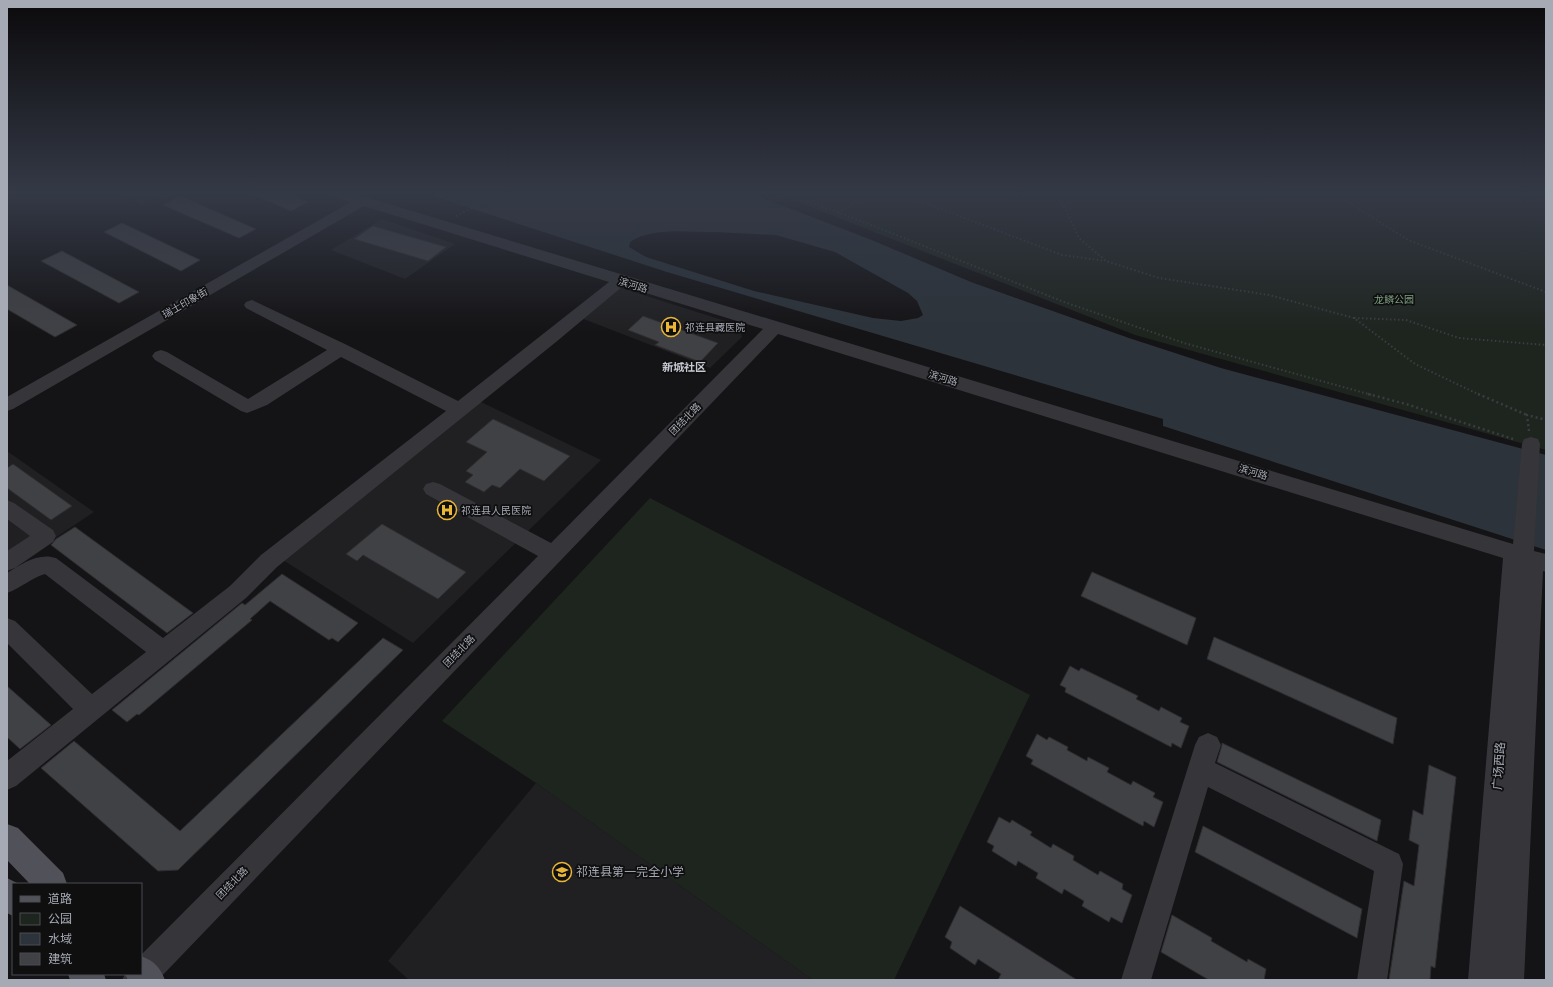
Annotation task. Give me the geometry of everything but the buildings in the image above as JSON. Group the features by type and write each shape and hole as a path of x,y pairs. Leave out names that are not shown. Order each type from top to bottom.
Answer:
{"main road":[{"path":"7,839 51,883"}],"street":[{"name":"瑞士印象街","path":"7,405 294,240"},
{"name":"滨河路","path":"487,240 774,328 1528,554"},
{"path":"7,778 238,592 268,561 460,410 619,281"},
{"path":"252,305 460,410"},
{"name":"团结北路","path":"143,976 774,328"},
{"path":"161,356 247,407 261,401 341,349"},
{"path":"1528,554 1531,444"},
{"path":"433,489 553,554"},
{"path":"7,508 46,536 7,562"},
{"name":"广场西路","path":"1483,980 1528,554"},
{"name":"广场西路","path":"1509,980 1528,554"},
{"path":"7,584 31,568 48,564 163,652"},
{"path":"7,628 91,710"},
{"path":"1136,980 1204,757 1389,864 1372,980"}],"path":[{"path":"906,240 1064,302 1184,343 1406,404 1531,444 1527,415"},
{"path":"1023,240 1062,255 1106,261 1159,278 1269,295 1354,318 1406,320 1459,338 1546,344"},
{"path":"1081,240 1106,261"},
{"path":"1408,240 1546,292"},
{"path":"1354,318 1415,364 1527,415 1546,420"}],"shaded area":[{"path":"347,240 443,240 455,244 405,279 331,250"},
{"name":"祁连县藏医院","path":"618,287 735,324 740,330 742,337 710,368 581,318"},
{"name":"祁连县人民医院","path":"479,401 601,460 413,643 283,560"},
{"path":"7,451 94,512 7,570"},
{"name":"祁连县第一完全小学","path":"536,783 813,980 409,980 388,961"}],"green space":[{"name":"龙鳞公园","path":"895,240 1546,240 1546,450 1135,335"},
{"path":"650,498 1030,695 894,980 813,980 536,783 442,721"}],"water":[{"path":"569,240 633,240 630,242 629,247 646,257 754,291 873,318 901,321 918,318 923,315 917,301 908,293 835,252 794,240 872,240 971,282 1129,338 1221,368 1546,455 1546,550 1163,426 1163,419 667,272"}],"place":[{"name":"祁连县藏医院","path":"671,327"},
{"name":"祁连县人民医院","path":"447,510"},
{"name":"祁连县第一完全小学","path":"562,872"}],"district":[{"name":"新城社区","path":"684,367"}]}
